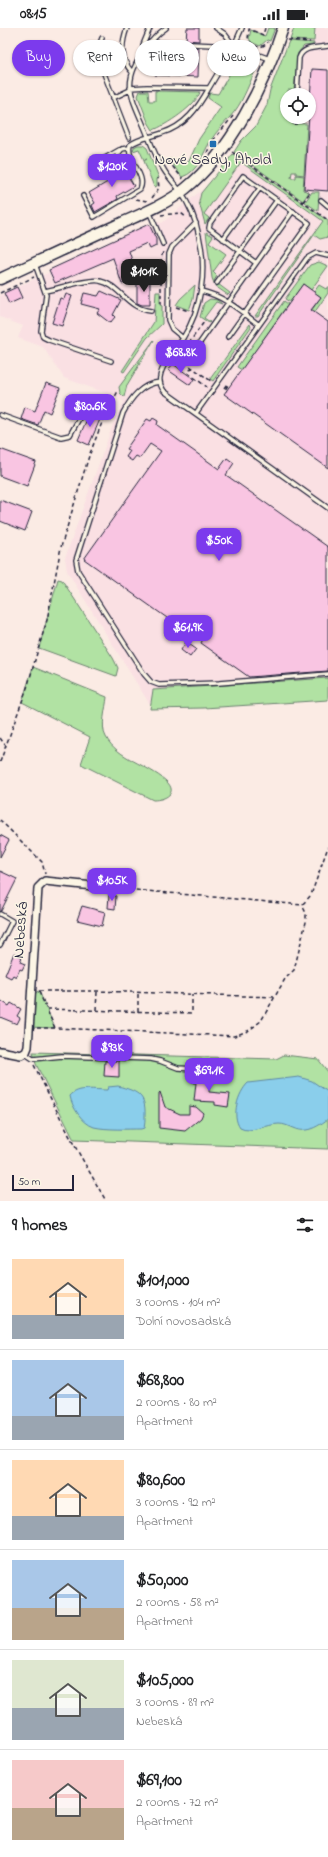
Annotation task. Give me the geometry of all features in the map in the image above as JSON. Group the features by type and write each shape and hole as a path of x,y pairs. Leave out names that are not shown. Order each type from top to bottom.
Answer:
{"main road":[{"path":"0,279 149,210 181,192 206,170 235,130 260,84 283,28"}],"street":[{"path":"45,882 93,886"},
{"name":"Nebeská","path":"24,1053 28,1048 30,995 38,888 45,882"},
{"path":"0,1051 16,1055 24,1053"}],"lane":[{"path":"127,28 122,39 122,47 126,64 132,72"},
{"path":"145,40 150,28"},
{"path":"152,40 166,28"},
{"path":"216,28 225,34 230,40"},
{"path":"237,40 242,28"},
{"path":"102,38 97,52 98,58 129,138"},
{"path":"298,88 300,55 306,49 328,46"},
{"path":"260,56 271,60"},
{"path":"135,67 132,72 130,89 148,137 163,170 181,192 196,223 202,256 201,291 194,315 183,338 162,370 160,382 164,391 328,508"},
{"path":"122,149 105,171 102,172 97,165 98,162 122,149 129,148 132,144 170,130 184,121 198,108 216,76"},
{"path":"113,98 130,89 148,87 209,88"},
{"path":"83,196 94,217 140,189 141,182 129,148"},
{"path":"228,337 309,223 244,176 209,227 211,231 256,263"},
{"path":"223,240 260,188"},
{"path":"217,283 277,200"},
{"path":"321,200 328,206"},
{"path":"149,210 163,244"},
{"path":"187,361 293,211"},
{"path":"183,338 172,329 168,320 169,254 172,247 196,223"},
{"path":"196,413 307,258 316,253 328,256"},
{"path":"34,263 45,291 46,299 41,331 43,336 49,340 111,361"},
{"path":"45,291 100,280 110,286 135,307 141,310 151,311"},
{"path":"201,291 213,294 228,302 259,325"},
{"path":"160,382 149,384 140,390 129,403 123,414 76,560 78,571 144,674 155,684 163,686 176,686 328,674"},
{"path":"0,415 61,437 70,436 81,414"},
{"path":"0,914 12,921 0,945"},
{"path":"24,1053 31,1059 62,1056 151,1059 178,1068 211,1070"}],"path":[{"path":"266,28 263,35 249,29 248,39 253,45 260,48 269,40"},
{"path":"288,40 314,42 318,48"},
{"path":"206,154 211,143 236,112"},
{"path":"232,151 328,220"},
{"path":"168,161 180,178 183,179 186,177"},
{"path":"131,195 136,199 143,201 152,198 159,188 158,178"},
{"path":"303,202 311,191"},
{"path":"0,293 38,274"},
{"path":"176,307 188,311"},
{"path":"199,319 208,325"},
{"path":"192,367 188,373 207,387 204,391"},
{"path":"224,388 227,384 228,385 225,390 227,391"},
{"path":"0,762 28,685 41,641 47,620 61,547 88,456 103,420 118,391"},
{"path":"0,738 6,746"},
{"path":"0,820 42,862 45,869 45,882"},
{"path":"302,905 311,895 328,846"},
{"path":"93,886 302,905"},
{"path":"29,1027 234,1036 248,1032 261,1021 285,979 294,970 306,922 306,913 302,905"},
{"path":"30,995 39,991 97,991 274,997"},
{"path":"39,991 55,1028"},
{"path":"96,1010 97,991"},
{"path":"138,992 138,1012"},
{"path":"47,1009 192,1013 192,994"},
{"path":"31,1059 72,1141 106,1201"}],"shaded area":[{"path":"296,28 328,28 328,688 153,705 149,703 67,571 65,558 116,416 124,402 112,395 64,378 43,347 18,338 23,326 0,317 0,296 50,272 49,270 149,224 151,227 158,222 162,223 209,184 256,128 269,106"}],"green space":[{"path":"268,28 275,28 270,41 267,40 260,46 260,40 250,40 249,38 251,30 265,36"},
{"path":"294,28 315,28 314,41 290,40"},
{"path":"289,41 314,43 313,45 304,46 298,53 294,88 280,88 280,124 307,124 304,175 292,172 291,178 296,178 296,175 304,176 303,190 309,192 303,201 234,152 241,141 256,126 267,105 270,90"},
{"path":"228,76 253,76 235,111 214,136 197,166 193,171 182,177 169,160 167,161 169,159 187,162 190,159 199,139 221,107 208,98 210,93 218,94"},
{"path":"140,91 148,91 149,101 155,101 155,91 200,92 198,97 187,109 172,120 153,130 148,122 138,96"},
{"path":"143,145 147,148 159,178 157,179 157,186 154,187 144,161 147,159 144,160 139,149 133,151 134,147"},
{"path":"233,154 328,221 328,237 320,239 314,235 258,316 255,316 323,221 241,162 204,214 209,218 205,224 199,202 201,193"},
{"path":"312,192 319,192 318,211 305,202"},
{"path":"206,232 213,236 209,242 226,254 213,272 217,276 214,281 230,293 228,295 215,286 212,278"},
{"path":"319,262 328,266 311,290 303,284 290,302 285,299 310,265"},
{"path":"195,285 193,299 189,310 176,305 180,299"},
{"path":"319,285 326,289 328,286 328,293 312,316 309,314 321,297 314,292"},
{"path":"156,292 160,292 162,324 147,338 124,372 122,371 154,322"},
{"path":"210,299 217,300 222,304 216,302 204,318 210,322 209,323 200,317 204,303"},
{"path":"284,301 288,304 242,370 237,367"},
{"path":"250,324 251,327 213,381 210,379"},
{"path":"154,340 127,385 124,397 120,393 119,387"},
{"path":"58,579 62,580 113,658 118,668 116,676 39,648"},
{"path":"33,667 107,697 103,723 106,737 117,750 125,756 151,770 166,781 170,785 171,789 169,795 162,799 153,800 81,764 90,737 22,702"},
{"path":"328,678 328,700 204,708 150,709 153,690"},
{"path":"39,991 55,1028 29,1027 30,995"},
{"path":"33,1052 276,1059 284,1055 318,1059 328,1072 328,1149 74,1140 36,1064"}],"water":[{"path":"299,1077 312,1081 328,1092 328,1119 315,1127 306,1130 299,1130 279,1124 249,1130 240,1128 236,1117 237,1104 241,1092 248,1083"},
{"path":"118,1086 139,1094 142,1098 145,1108 144,1128 105,1129 94,1127 85,1122 78,1114 70,1096 73,1093 82,1090 107,1090 108,1087"}],"building":[{"path":"187,28 199,28 199,40 186,40"},
{"path":"312,69 328,70 328,191 304,189 308,124 316,124 316,88 311,88"},
{"path":"176,76 198,76 198,77"},
{"path":"118,159 134,186 117,196 118,199 95,212 92,205 95,203 89,193 116,177 114,174 116,173 112,167"},
{"path":"149,224 156,239 156,246 150,249 147,243 129,251 138,279 122,284 113,258 55,283 49,270"},
{"path":"137,281 150,281 150,305 142,305 137,303"},
{"path":"303,284 321,297 311,310 328,322 328,468 224,394"},
{"path":"17,287 22,298 9,304 4,293"},
{"path":"101,291 121,300 113,315 115,317 110,323 97,313 100,309 81,304 84,293 98,296"},
{"path":"66,294 72,296 62,326 52,323 60,298 64,299"},
{"path":"173,364 194,379 190,385 168,370"},
{"path":"46,383 60,388 50,413 44,410 38,425 21,419 25,407 35,411"},
{"path":"90,412 101,417 89,445 78,440"},
{"path":"153,418 158,421 157,425 219,469 227,458 234,463 226,475 328,547 328,671 249,677 201,643 205,635 189,624 184,630 84,559 161,451 150,444 140,458 136,456 132,461 126,457 130,451 126,449 147,419 151,421"},
{"path":"0,449 36,462 27,486 0,476"},
{"path":"0,500 32,512 25,531 0,521"},
{"path":"186,642 196,649 190,657 181,650"},
{"path":"0,835 9,840 0,857"},
{"path":"0,871 17,879 1,911 0,911"},
{"path":"109,895 116,896 115,909 108,908"},
{"path":"82,906 105,912 102,926 77,920"},
{"path":"14,953 22,957 20,962 25,964 22,970 20,969 16,977 13,975 11,978 5,975"},
{"path":"0,1000 9,1006 11,1003 21,1009 17,1016 20,1018 17,1024 0,1017"},
{"path":"105,1061 119,1061 119,1077 104,1076"},
{"path":"193,1075 210,1076 209,1092 230,1094 228,1107 215,1105 215,1102 194,1101 196,1083 193,1083"},
{"path":"160,1092 165,1107 180,1114 189,1114 189,1106 196,1107 203,1113 201,1118 185,1131 159,1128"}],"place":[{"name":"Nové Sady, Ahold","path":"213,144"}]}
